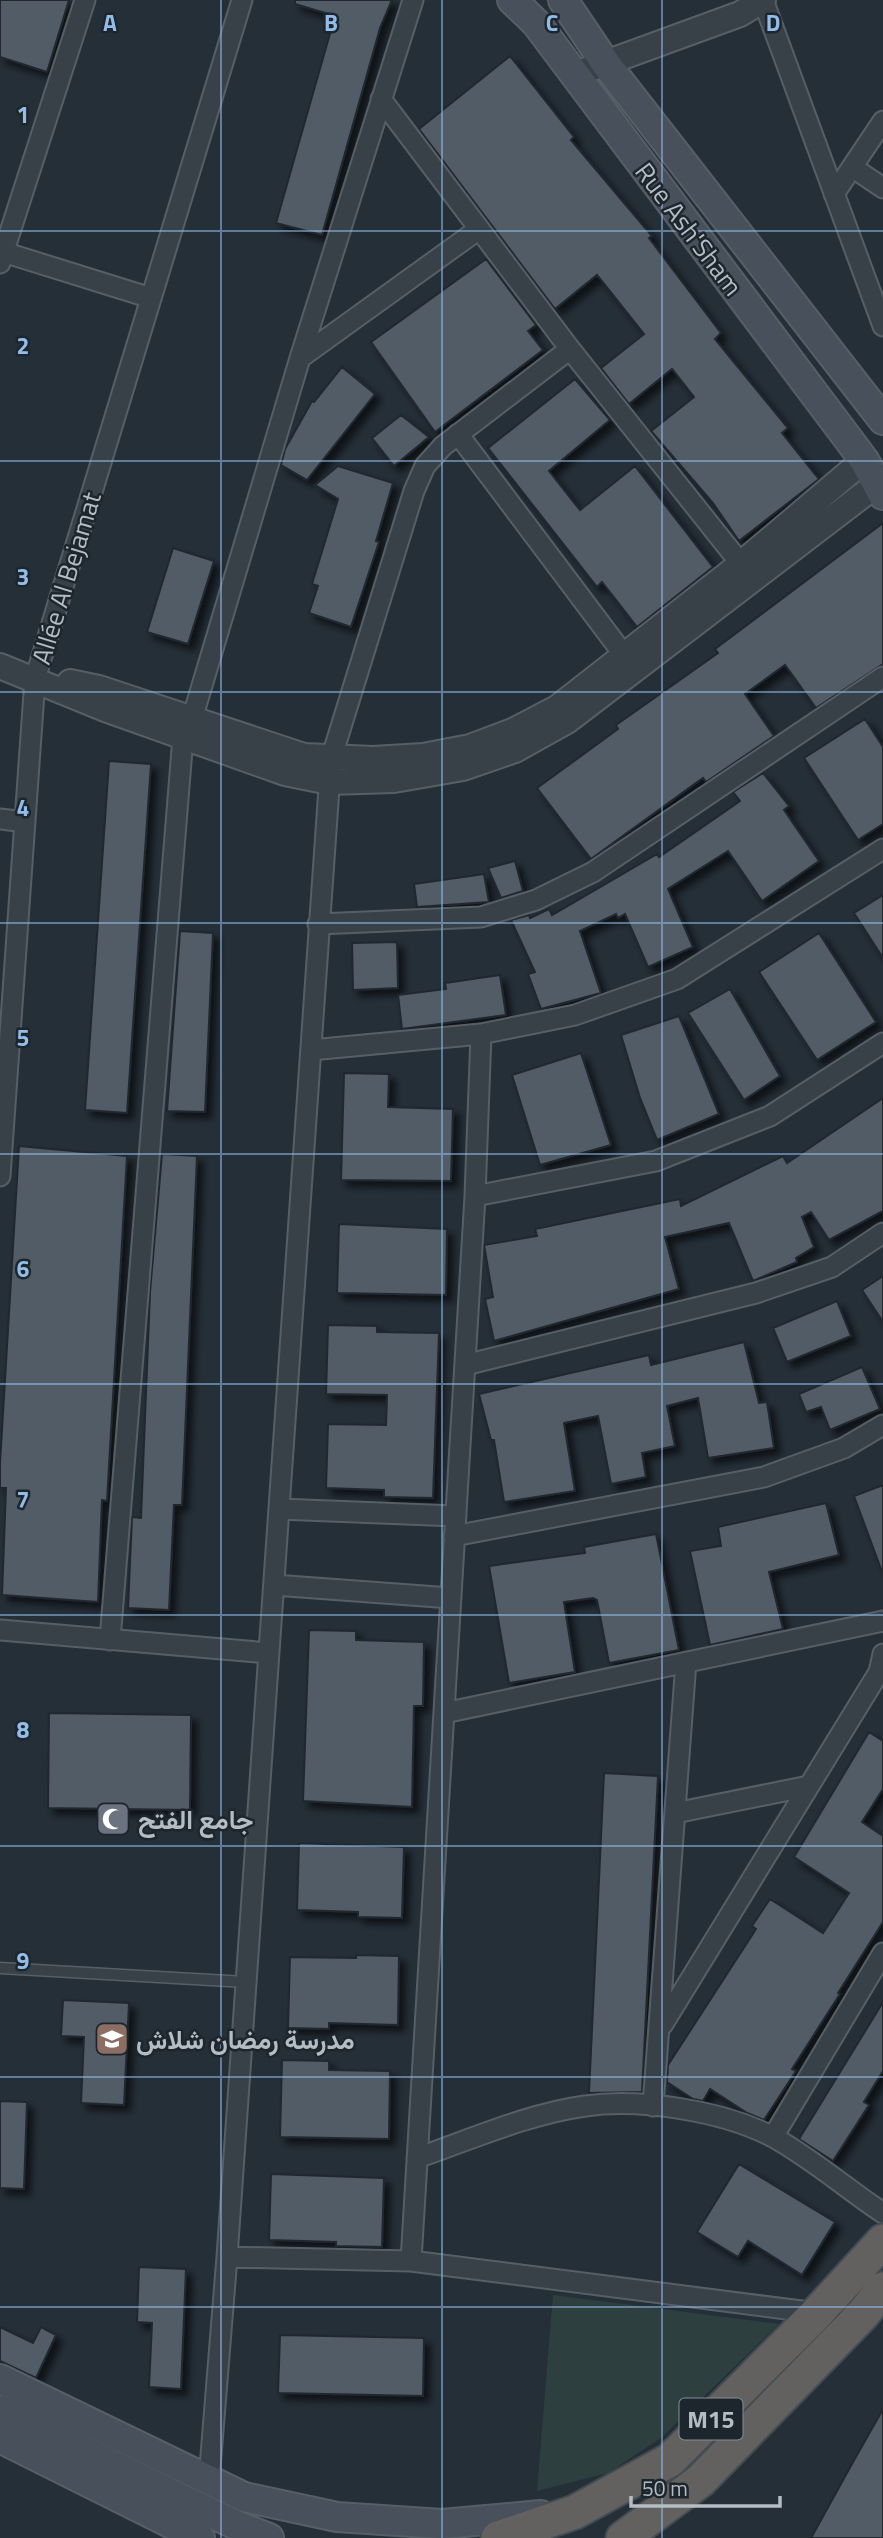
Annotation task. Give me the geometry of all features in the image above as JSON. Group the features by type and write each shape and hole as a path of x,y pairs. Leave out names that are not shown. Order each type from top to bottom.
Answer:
{"highway":[{"name":"M15","path":"498,2538 575,2512 670,2460 817,2313 883,2241"},
{"name":"M15","path":"624,2538 700,2481 849,2328 883,2289"}],"main road":[{"name":"Rue Ash'Sham","path":"512,0 536,23 874,480"},
{"name":"Rue Ash'Sham","path":"561,0 607,64 883,420"},
{"path":"874,480 869,447 883,432"},
{"path":"0,2379 244,2497 337,2517 442,2524 575,2512"},
{"path":"0,2410 238,2526 269,2538"},
{"path":"0,2438 200,2538"}],"street":[{"path":"85,0 1,255 151,298"},
{"name":"Allée Al Bejamat","path":"0,1177 35,679 242,0"},
{"path":"110,1640 187,728 413,0"},
{"path":"536,23 561,0"},
{"path":"573,75 740,14 763,0 883,326"},
{"path":"381,99 570,349 741,564"},
{"path":"834,194 883,121"},
{"path":"852,167 883,188"},
{"path":"300,358 479,229"},
{"path":"209,2480 227,2257 330,770 418,478 433,455 458,433 570,349"},
{"path":"458,433 624,655"},
{"path":"330,770 423,756 493,739 557,708 741,564 874,480"},
{"path":"0,666 35,679 99,688 187,728 274,748 330,770 394,780 463,768 502,755 541,737 567,721 874,480"},
{"path":"318,924 481,917 536,900 593,872 883,677"},
{"path":"0,819 25,822"},
{"path":"311,1050 481,1034 575,1015 677,979 883,849"},
{"path":"411,2261 475,1196 481,1034"},
{"path":"475,1196 656,1161 770,1115 883,1043"},
{"path":"465,1365 756,1293 832,1267 883,1233"},
{"path":"454,1536 764,1477 844,1448 883,1425"},
{"path":"279,1509 456,1516"},
{"path":"274,1585 451,1598"},
{"path":"444,1713 883,1620"},
{"path":"0,1630 269,1653"},
{"path":"660,2027 878,1672 883,1654"},
{"path":"653,2106 686,1662"},
{"path":"675,1813 809,1786"},
{"path":"773,2137 883,1953"},
{"path":"417,2158 528,2119 563,2111 587,2106 653,2106 712,2115 773,2137 883,2213"},
{"path":"227,2257 411,2261 817,2313 849,2328"}],"lane":[{"path":"0,1968 246,1982"}],"shaded area":[{"path":"553,2295 779,2324 661,2438 608,2473 537,2491"}],"building":[{"path":"0,0 69,0 47,72 0,57"},
{"path":"295,0 392,0 380,28 322,235 276,223 335,16 295,4"},
{"path":"510,56 574,137 571,140 652,236 649,238 721,333 715,339 788,428 782,433 819,479 739,541 713,503 651,431 694,397 672,369 629,404 601,368 644,334 597,275 555,309 419,129"},
{"path":"486,259 536,325 528,331 543,350 435,432 371,342"},
{"path":"342,367 375,394 307,480 281,465 285,449 312,401 314,402"},
{"path":"575,379 610,420 549,471 580,510 635,466 713,567 637,627 602,582 597,587 488,448"},
{"path":"401,415 429,437 394,466 372,438"},
{"path":"338,466 393,483 376,541 379,542 351,627 309,613 318,586 312,584 338,499 315,485"},
{"path":"883,523 883,664 816,708 785,665 745,694 774,736 706,782 703,778 591,859 537,788 618,729 616,725 718,653 715,649"},
{"path":"173,548 214,561 188,644 147,632"},
{"path":"865,719 883,747 883,824 858,840 804,758"},
{"path":"109,761 151,764 127,1113 85,1110"},
{"path":"763,773 789,806 784,810 819,861 762,901 728,851 668,889 693,947 648,967 625,914 618,918 616,914 580,931 601,993 541,1009 528,974 535,972 511,920 529,915 530,918 549,909 552,915 657,854 659,857 740,801 733,792"},
{"path":"515,861 523,891 501,898 488,868"},
{"path":"484,874 489,902 417,907 414,884"},
{"path":"883,895 883,958 854,913"},
{"path":"180,931 213,933 205,1112 167,1111"},
{"path":"819,933 876,1022 817,1060 759,972"},
{"path":"397,942 398,988 353,990 352,943"},
{"path":"500,975 506,1015 402,1029 398,995 446,989 445,983"},
{"path":"730,989 780,1076 744,1100 688,1013"},
{"path":"679,1016 719,1114 657,1140 640,1098 621,1035"},
{"path":"581,1053 611,1145 540,1165 512,1075"},
{"path":"344,1073 389,1074 388,1107 453,1109 451,1181 341,1180"},
{"path":"883,1098 883,1211 829,1240 811,1212 802,1217 814,1247 796,1258 797,1262 753,1281 729,1223 665,1237 679,1289 494,1341 485,1299 493,1297 484,1245 537,1236 535,1229 680,1199 681,1206 783,1156 787,1163"},
{"path":"19,1146 127,1156 107,1501 102,1500 98,1602 2,1595 6,1488 0,1488 0,1463"},
{"path":"162,1154 197,1156 182,1505 174,1505 169,1610 128,1608 132,1517 141,1518 150,1292"},
{"path":"339,1224 447,1229 446,1295 337,1293"},
{"path":"883,1276 883,1322 862,1290"},
{"path":"837,1301 851,1336 787,1362 773,1328"},
{"path":"328,1325 377,1326 377,1332 439,1333 433,1498 384,1497 384,1490 326,1488 328,1424 386,1425 387,1395 326,1394"},
{"path":"744,1342 759,1403 767,1402 774,1448 708,1458 698,1398 667,1406 675,1446 642,1453 646,1477 611,1484 598,1416 564,1423 575,1491 504,1502 494,1440 491,1440 479,1394 649,1355 651,1365"},
{"path":"862,1367 880,1409 830,1430 821,1407 806,1412 799,1394"},
{"path":"883,1485 883,1569 881,1569 854,1496"},
{"path":"826,1503 839,1555 769,1572 783,1629 710,1645 690,1551 721,1546 718,1527"},
{"path":"656,1534 679,1650 609,1663 597,1600 593,1598 564,1602 575,1672 509,1683 489,1566 585,1553 584,1547"},
{"path":"309,1630 356,1631 356,1640 424,1642 423,1706 414,1706 412,1807 303,1801"},
{"path":"49,1713 191,1715 190,1810 48,1808"},
{"path":"869,1732 883,1741 883,1789 862,1822 883,1836 883,1922 792,2069 796,2071 764,2120 747,2113 710,2089 703,2101 693,2099 667,2082 668,2065 756,1929 752,1926 770,1899 823,1933 849,1893 794,1857"},
{"path":"604,1773 658,1776 642,2092 589,2093"},
{"path":"299,1843 404,1847 402,1918 358,1917 358,1912 297,1910"},
{"path":"356,1955 399,1956 398,2025 329,2023 329,2029 288,2028 290,1957 356,1958"},
{"path":"63,2000 129,2003 124,2105 81,2103 84,2037 61,2036"},
{"path":"883,2002 883,2071 864,2102 869,2105 833,2161 799,2139"},
{"path":"282,2060 329,2061 329,2070 390,2071 389,2139 280,2137"},
{"path":"0,2101 27,2102 24,2189 0,2188"},
{"path":"739,2164 835,2222 802,2275 748,2241 738,2257 697,2232"},
{"path":"271,2174 384,2178 382,2247 336,2246 336,2242 269,2240"},
{"path":"139,2267 186,2269 181,2389 149,2387 152,2323 137,2322"},
{"path":"0,2327 33,2343 41,2327 56,2335 36,2378 0,2361"},
{"path":"280,2335 424,2338 423,2396 278,2393"},
{"path":"883,2409 883,2538 811,2538 853,2462"}],"place":[{"name":"جامع الفتح","path":"113,1819"},
{"name":"مدرسة رمضان شلاش","path":"112,2039"}]}
